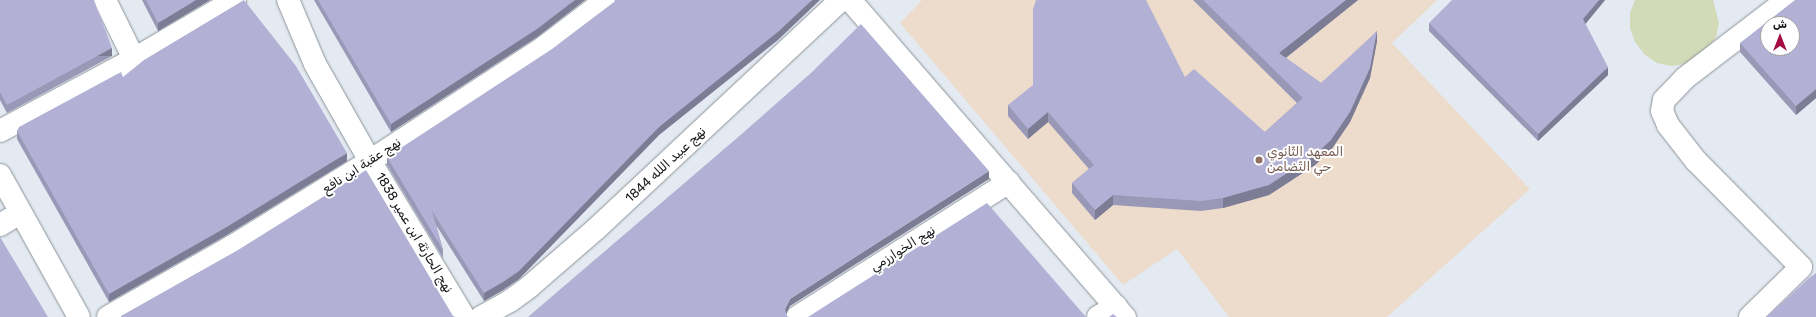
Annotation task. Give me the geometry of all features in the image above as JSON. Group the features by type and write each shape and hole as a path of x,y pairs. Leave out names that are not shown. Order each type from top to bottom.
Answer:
{"street":[{"path":"105,0 134,59"},
{"path":"0,131 134,59 235,0"},
{"name":"نهج الحارثة ابن عمير 1838","path":"288,0 307,49 370,161 464,317"},
{"name":"نهج عقبة ابن نافع","path":"108,317 231,247 370,161 544,47 606,0"},
{"name":"نهج عبيد اللله 1844","path":"481,317 525,290 596,229 841,0"},
{"path":"850,0 1009,182 1113,313"},
{"path":"1750,317 1809,261 1696,161 1668,125 1662,111 1664,100 1685,78 1787,0"},
{"path":"0,175 20,213 80,317"},
{"name":"نهج الخوارزمي","path":"797,317 1009,182"},
{"path":"0,225 20,213"}],"shaded area":[{"name":"المعهد الثّانوي حي التّضامن","path":"922,0 1437,0 1392,43 1530,189 1387,317 1229,317 1177,249 1123,285 900,23"}],"green space":[{"path":"1635,0 1713,0 1719,23 1716,37 1709,49 1685,64 1671,66 1657,63 1644,54 1635,42 1630,28 1630,13"}],"building":[{"path":"0,0 94,0 112,48 7,105 0,92"},
{"path":"146,0 196,0 158,23"},
{"path":"244,0 296,66 347,153 225,228 109,294 17,131 19,127 121,72 123,77 144,60"},
{"path":"318,0 575,0 537,29 391,124"},
{"path":"615,0 812,0 779,31 659,127 519,271 484,293 432,211 443,250 387,157 552,49"},
{"path":"1036,0 1146,0 1185,77 1194,69 1265,132 1303,98 1203,0 1346,0 1279,53 1321,83 1377,31 1370,68 1350,112 1331,140 1315,155 1269,185 1223,198 1201,201 1113,195 1095,210 1072,183 1094,165 1048,112 1028,129 1008,105 1033,85 1033,9"},
{"path":"1452,0 1599,0 1583,19 1608,67 1538,134 1429,23"},
{"path":"1795,0 1816,0 1816,89 1796,106 1740,43 1760,27 1760,56 1800,56 1800,16 1775,16"},
{"path":"861,24 989,171 790,299 785,309 787,316 789,317 528,317 744,132 812,72"},
{"path":"366,170 453,316 456,317 121,317 238,250"},
{"path":"987,203 1086,317 808,317"},
{"path":"0,237 48,317 0,317"},
{"path":"1816,273 1816,317 1766,317 1809,278"},
{"path":"1113,314 1117,317 1109,317"}],"place":[{"name":"المعهد الثّانوي حي التّضامن","path":"1259,160"}]}
